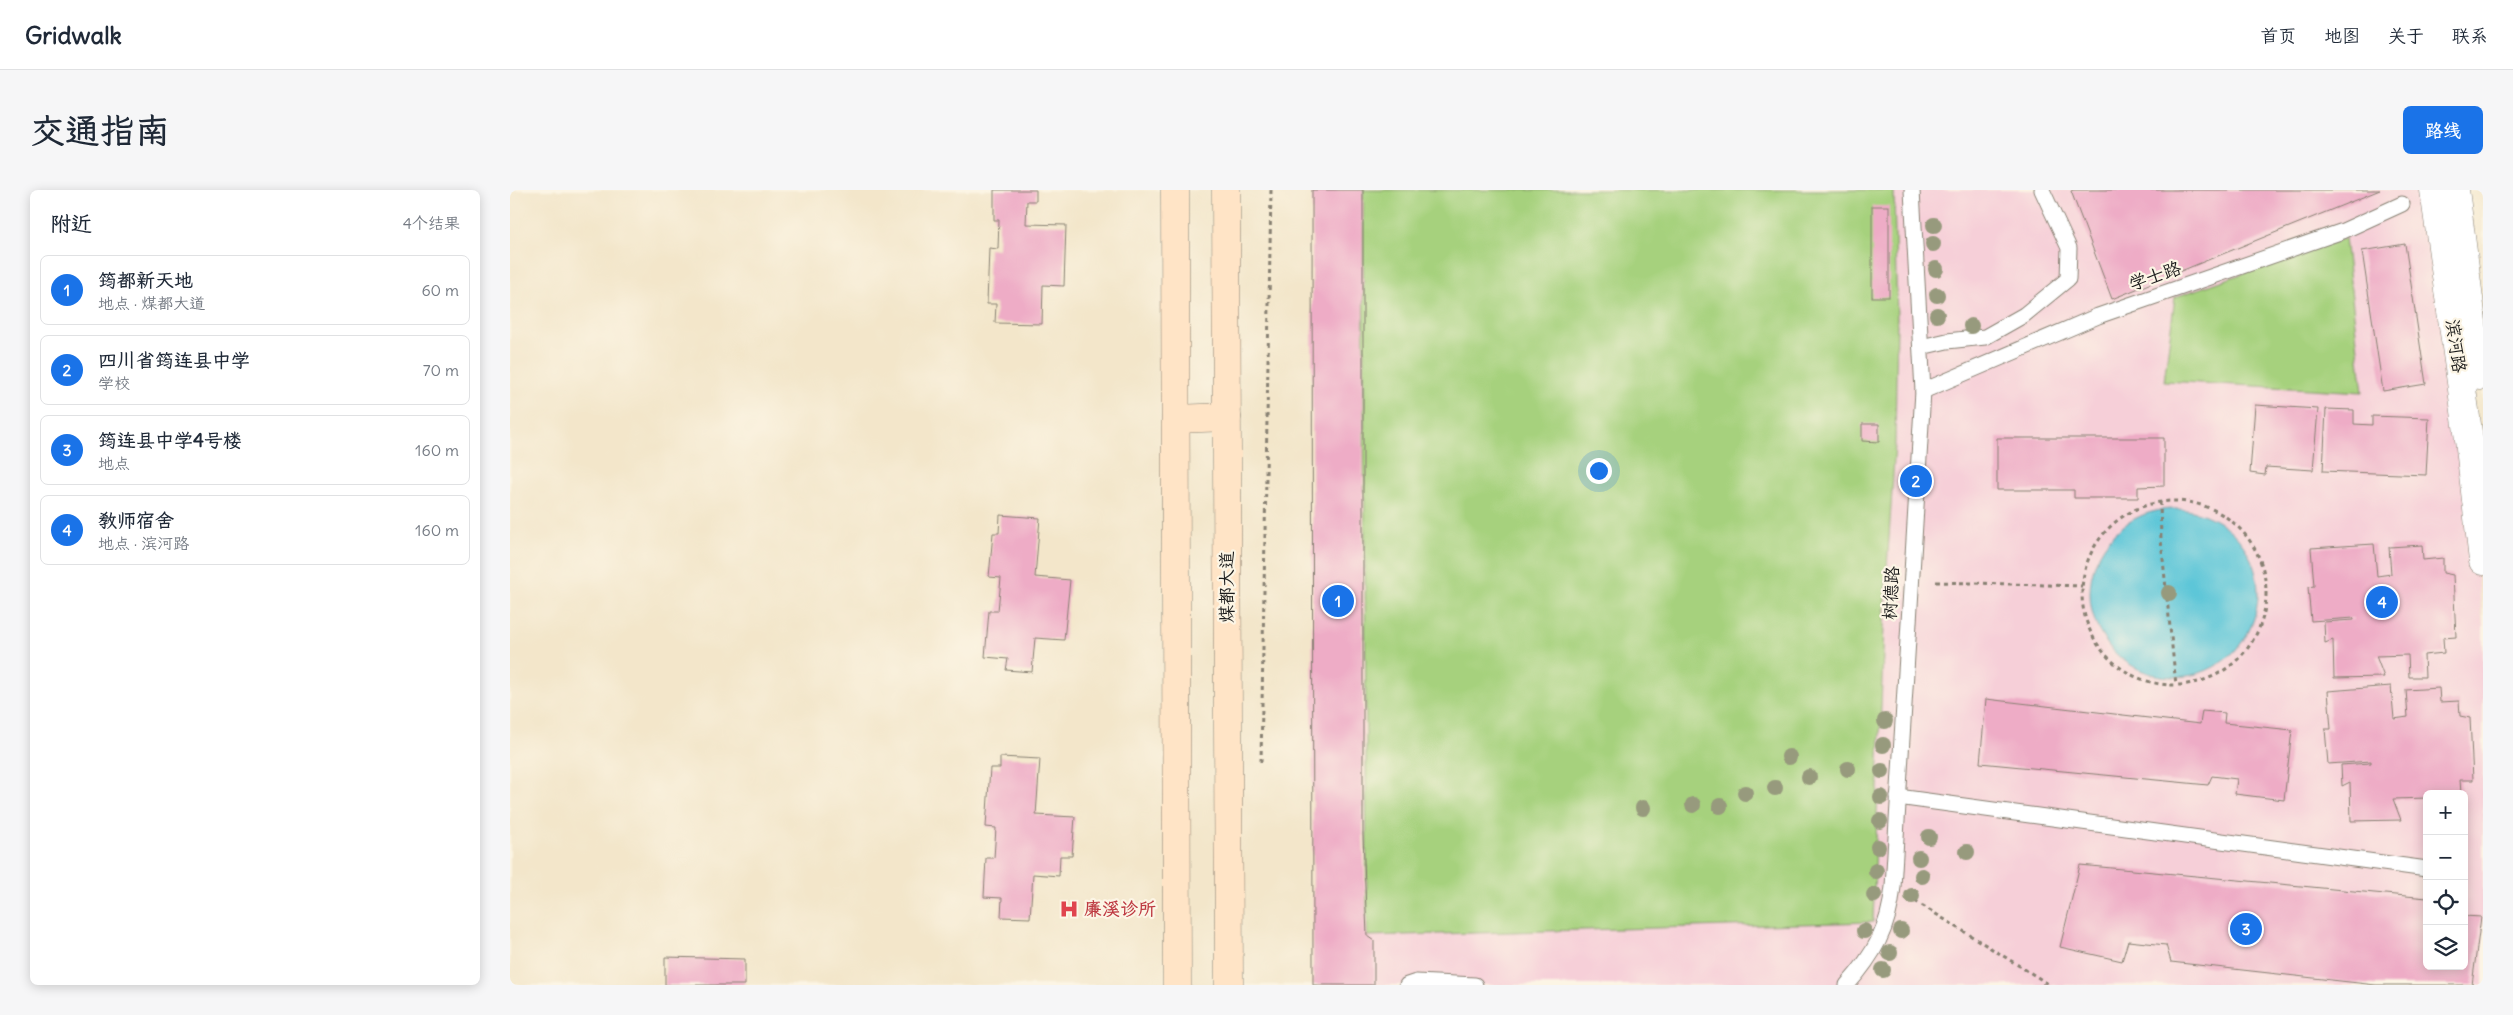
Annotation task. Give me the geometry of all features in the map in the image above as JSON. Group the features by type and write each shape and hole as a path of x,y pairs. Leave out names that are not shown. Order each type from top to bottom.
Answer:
{"main road":[{"path":"1175,190 1177,985"},
{"name":"煤都大道","path":"1226,190 1229,985"},
{"path":"1176,418 1227,417"}],"street":[{"name":"滨河路","path":"2434,190 2468,429 2483,561"},
{"name":"滨河路","path":"2455,190 2483,407"}],"lane":[{"name":"树德路","path":"1846,985 1870,954 1885,930 1893,887 1923,391 1912,190"},
{"path":"1921,347 1947,341 1985,337 2024,315 2068,279 2069,248 2042,190"},
{"name":"学士路","path":"1923,391 2098,316 2344,231 2402,204"},
{"path":"1898,797 2423,868"},
{"path":"1407,985 1416,982 1475,985"}],"path":[{"path":"1261,764 1271,190"},
{"path":"2160,502 2161,540 2176,686"},
{"path":"2160,502 2189,502 2213,509 2234,522 2251,541 2262,564 2267,589 2264,614 2255,638 2244,654 2230,667 2213,677 2195,683 2176,686 2138,679 2121,669 2096,642 2087,624 2083,605 2083,586 2088,561 2100,538 2118,520 2132,512 2160,502"},
{"path":"1911,582 2083,586"},
{"path":"1893,887 2050,985"}],"shaded area":[{"path":"1363,190 2427,190 2456,368 2483,626 2483,985 1374,985 1374,941 1367,936"}],"green space":[{"path":"1363,190 1894,190 1897,321 1895,444 1885,600 1873,922 1367,936"},
{"path":"2345,238 2363,392 2164,381 2175,297"}],"water":[{"path":"2174,509 2198,513 2213,519 2227,528 2239,540 2248,554 2254,569 2258,593 2254,617 2248,632 2239,646 2227,658 2213,667 2198,673 2174,677 2150,673 2135,667 2121,658 2109,646 2100,632 2094,617 2090,593 2094,569 2100,554 2109,540 2121,528 2135,519 2150,513"}],"building":[{"path":"994,190 1036,190 1036,201 1027,201 1026,224 1066,225 1064,286 1043,285 1042,324 995,323 996,304 987,304 989,248 998,249 999,220 994,220"},
{"path":"1312,190 1363,190 1363,835 1367,936 1374,941 1374,985 1313,985"},
{"path":"2380,190 2112,299 2071,191"},
{"path":"1872,206 1889,206 1889,297 1872,297"},
{"path":"2405,244 2426,384 2383,391 2362,251"},
{"path":"2255,405 2318,409 2313,470 2266,467 2265,475 2250,473"},
{"path":"2326,409 2354,410 2354,424 2372,425 2372,416 2429,418 2426,475 2323,471"},
{"path":"1862,424 1879,424 1879,442 1862,441"},
{"path":"1997,438 2164,438 2164,486 2138,487 2138,498 2074,498 2074,490 1997,490"},
{"path":"1000,515 1040,518 1035,577 1070,580 1064,640 1035,638 1032,672 1006,670 1008,659 985,657 989,611 998,611 1001,578 989,577 993,533 999,533"},
{"path":"2374,544 2377,576 2391,574 2389,547 2422,545 2423,560 2443,558 2443,573 2453,575 2456,637 2443,638 2444,653 2424,655 2425,677 2409,677 2408,655 2376,656 2384,677 2334,678 2333,640 2325,643 2324,622 2354,620 2354,618 2311,621 2308,587 2314,586 2311,548"},
{"path":"2391,686 2394,719 2408,717 2406,690 2439,688 2440,702 2459,701 2460,716 2470,718 2473,780 2460,780 2461,790 2423,790 2423,798 2393,799 2401,820 2351,821 2350,782 2342,786 2341,765 2371,763 2371,761 2328,764 2325,729 2331,729 2328,691"},
{"path":"1986,699 2200,724 2202,711 2225,713 2224,723 2292,730 2284,800 2235,794 2237,779 2212,776 2208,785 1980,763"},
{"path":"1000,757 1040,759 1036,815 1075,817 1072,856 1060,856 1059,876 1033,874 1030,918 1001,917 1002,898 984,897 986,858 994,858 996,828 986,827 990,768 1000,768"},
{"path":"2080,865 2423,898 2423,970 2468,970 2468,916 2481,917 2472,985 2376,985 2171,962 2166,945 2128,941 2122,961 2060,947"},
{"path":"665,957 745,959 745,985 665,985"}],"place":[{"name":"四川省筠连县中学","path":"1916,481"},
{"name":"筠都新天地","path":"1338,601"},
{"name":"教师宿舍","path":"2382,602"},
{"name":"廉溪诊所","path":"1069,909"},
{"name":"筠连县中学4号楼","path":"2246,929"}]}
